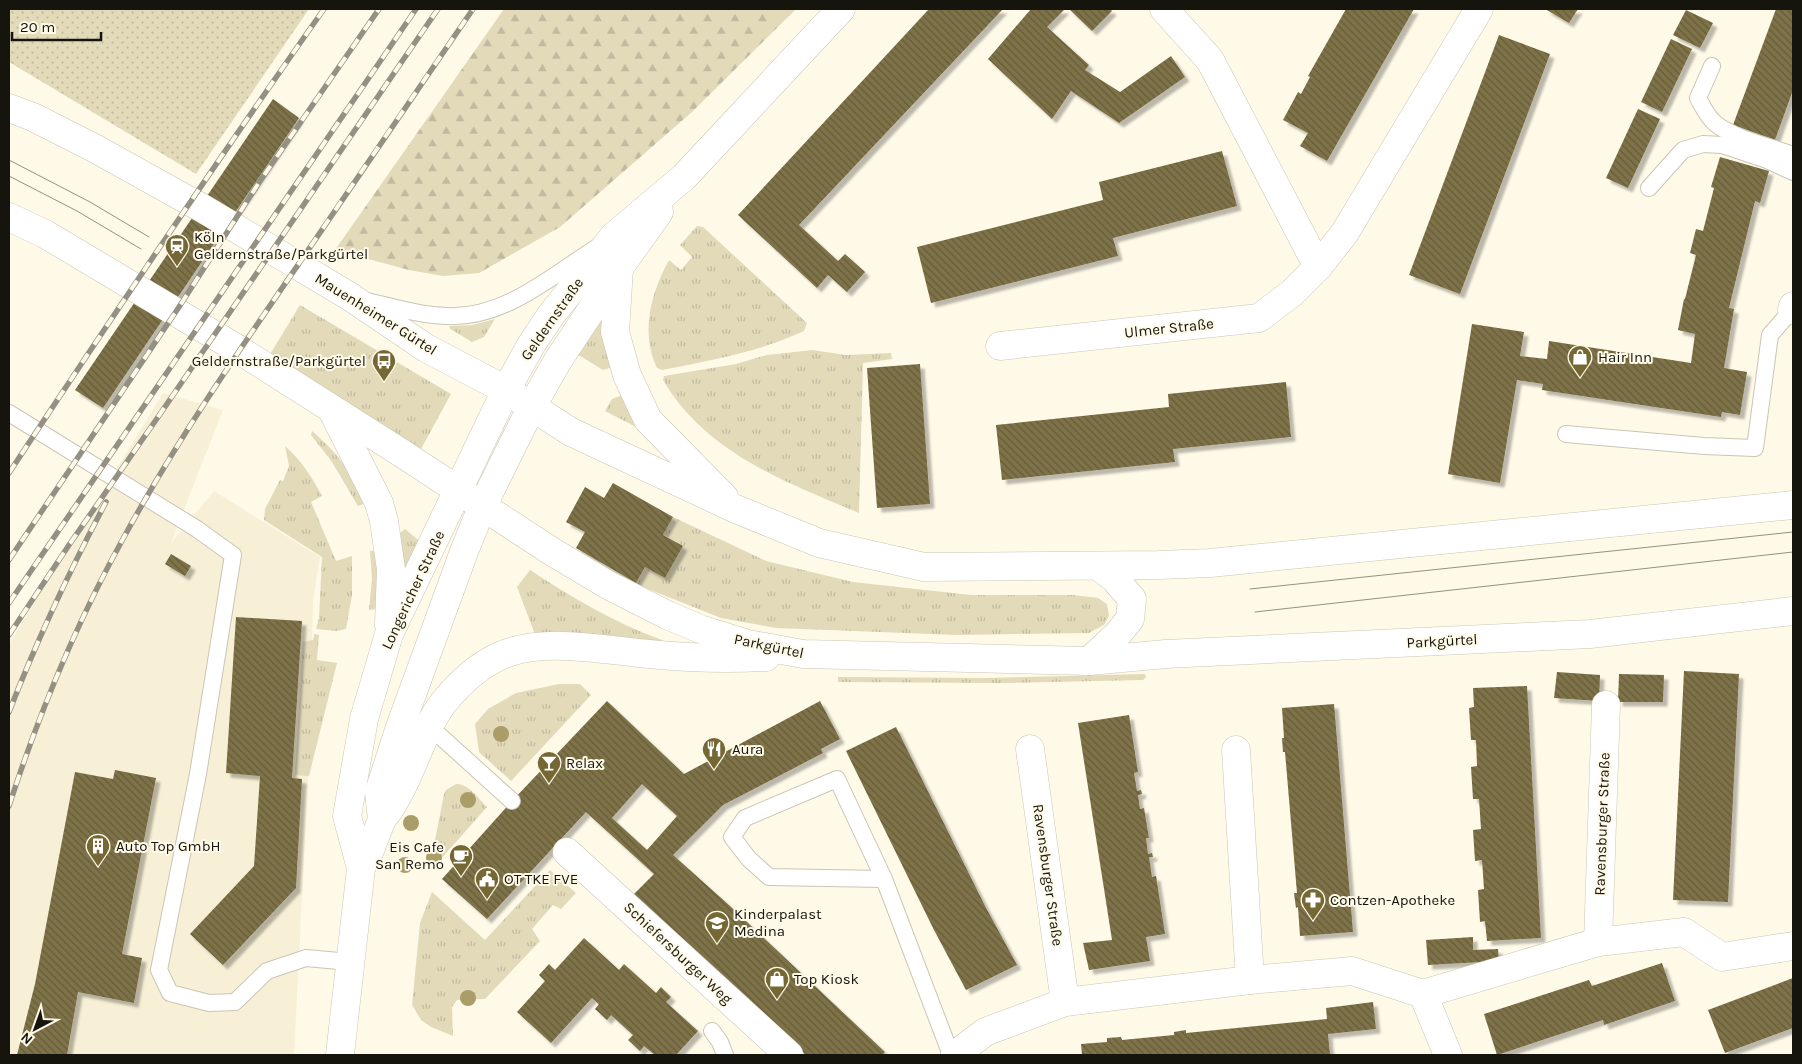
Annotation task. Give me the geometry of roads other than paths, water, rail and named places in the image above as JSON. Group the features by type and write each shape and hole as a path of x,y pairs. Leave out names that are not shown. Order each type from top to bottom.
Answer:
{"main road":[{"name":"Geldernstraße","path":"459,490 506,390 531,345 585,270 614,236 684,177 841,9"},
{"path":"1164,9 1210,60 1318,267"},
{"name":"Ulmer Straße","path":"1000,346 1258,318 1292,293 1318,267 1344,234 1479,9"},
{"name":"Mauenheimer Gürtel","path":"9,99 21,113 96,149 202,208 349,296 426,348 506,390 532,406"},
{"name":"Geldernstraße","path":"483,506 532,406 557,362 619,268 684,177"},
{"path":"9,217 45,234 236,348 483,506"},
{"path":"619,268 614,332 627,374 648,420 736,509"},
{"path":"532,406 571,432 736,509 819,543 924,567 1176,564 1268,558 1342,548 1793,505"},
{"path":"332,409 379,503 384,521 391,569 389,634"},
{"name":"Longericher Straße","path":"361,868 347,816 364,720 389,634 459,490"},
{"name":"Longericher Straße","path":"340,1055 361,868 382,819 379,792 400,727 465,549 483,506"},
{"name":"Parkgürtel","path":"483,506 592,576 667,614 700,628 748,644 803,654 1089,661 1166,654 1590,634 1793,611"},
{"path":"1089,661 1117,635 1130,619 1132,599 1114,578 1098,566"},
{"path":"382,819 395,800 429,726 444,704 461,683 474,671 493,659 510,652 527,648 552,647 601,649 695,658 741,658 803,654"},
{"name":"Ravensburger Straße","path":"1598,942 1606,705"},
{"name":"Ravensburger Straße","path":"1030,749 1065,1002"},
{"path":"1236,750 1250,980"},
{"name":"Schiefersburger Weg","path":"562,847 789,1055"},
{"path":"953,1055 984,1032 1065,1002 1250,980 1352,971 1423,994 1598,942 1684,932 1722,957 1793,946"},
{"path":"1423,994 1448,1055"}],"lane":[{"path":"1712,66 1698,98 1709,117 1717,125 1735,134 1793,155"},
{"path":"1649,188 1683,150 1703,144 1722,145 1767,160 1793,172"},
{"path":"349,296 432,315 468,315 486,312 533,290 614,236"},
{"path":"1566,434 1704,446 1755,448 1770,335 1793,308"},
{"path":"9,413 197,529 233,555 198,774 159,970 170,994 209,1003 235,1002 267,971 306,958 350,962"},
{"path":"429,726 512,801"},
{"path":"884,879 769,877 749,859 732,837 745,818 838,779 884,879 953,1055"},
{"path":"712,1031 720,1042 725,1055"}],"tram line":[{"path":"9,160 90,202 149,237"},
{"path":"9,176 77,211 141,249"},
{"path":"1250,589 1793,532"},
{"path":"1255,612 1793,552"}],"railway":[{"path":"9,473 86,356 324,9"},
{"path":"9,560 179,307 260,181 379,9"},
{"path":"9,603 416,9"},
{"path":"9,635 438,9"},
{"path":"9,806 46,702 75,635 90,602 144,501 232,361 473,9"},
{"path":"9,712 54,606 106,502"}],"place":[{"name":"Köln Geldernstraße/Parkgürtel","path":"177,267"},
{"name":"Hair Inn","path":"1580,378"},
{"name":"Geldernstraße/Parkgürtel","path":"384,382"},
{"name":"Aura","path":"714,770"},
{"name":"Relax","path":"549,784"},
{"name":"Auto Top GmbH","path":"98,867"},
{"name":"Eis Cafe San Remo","path":"461,877"},
{"name":"OT TKE FVE","path":"487,900"},
{"name":"Contzen-Apotheke","path":"1313,921"},
{"name":"Kinderpalast Medina","path":"717,944"},
{"name":"Top Kiosk","path":"777,1000"}]}
